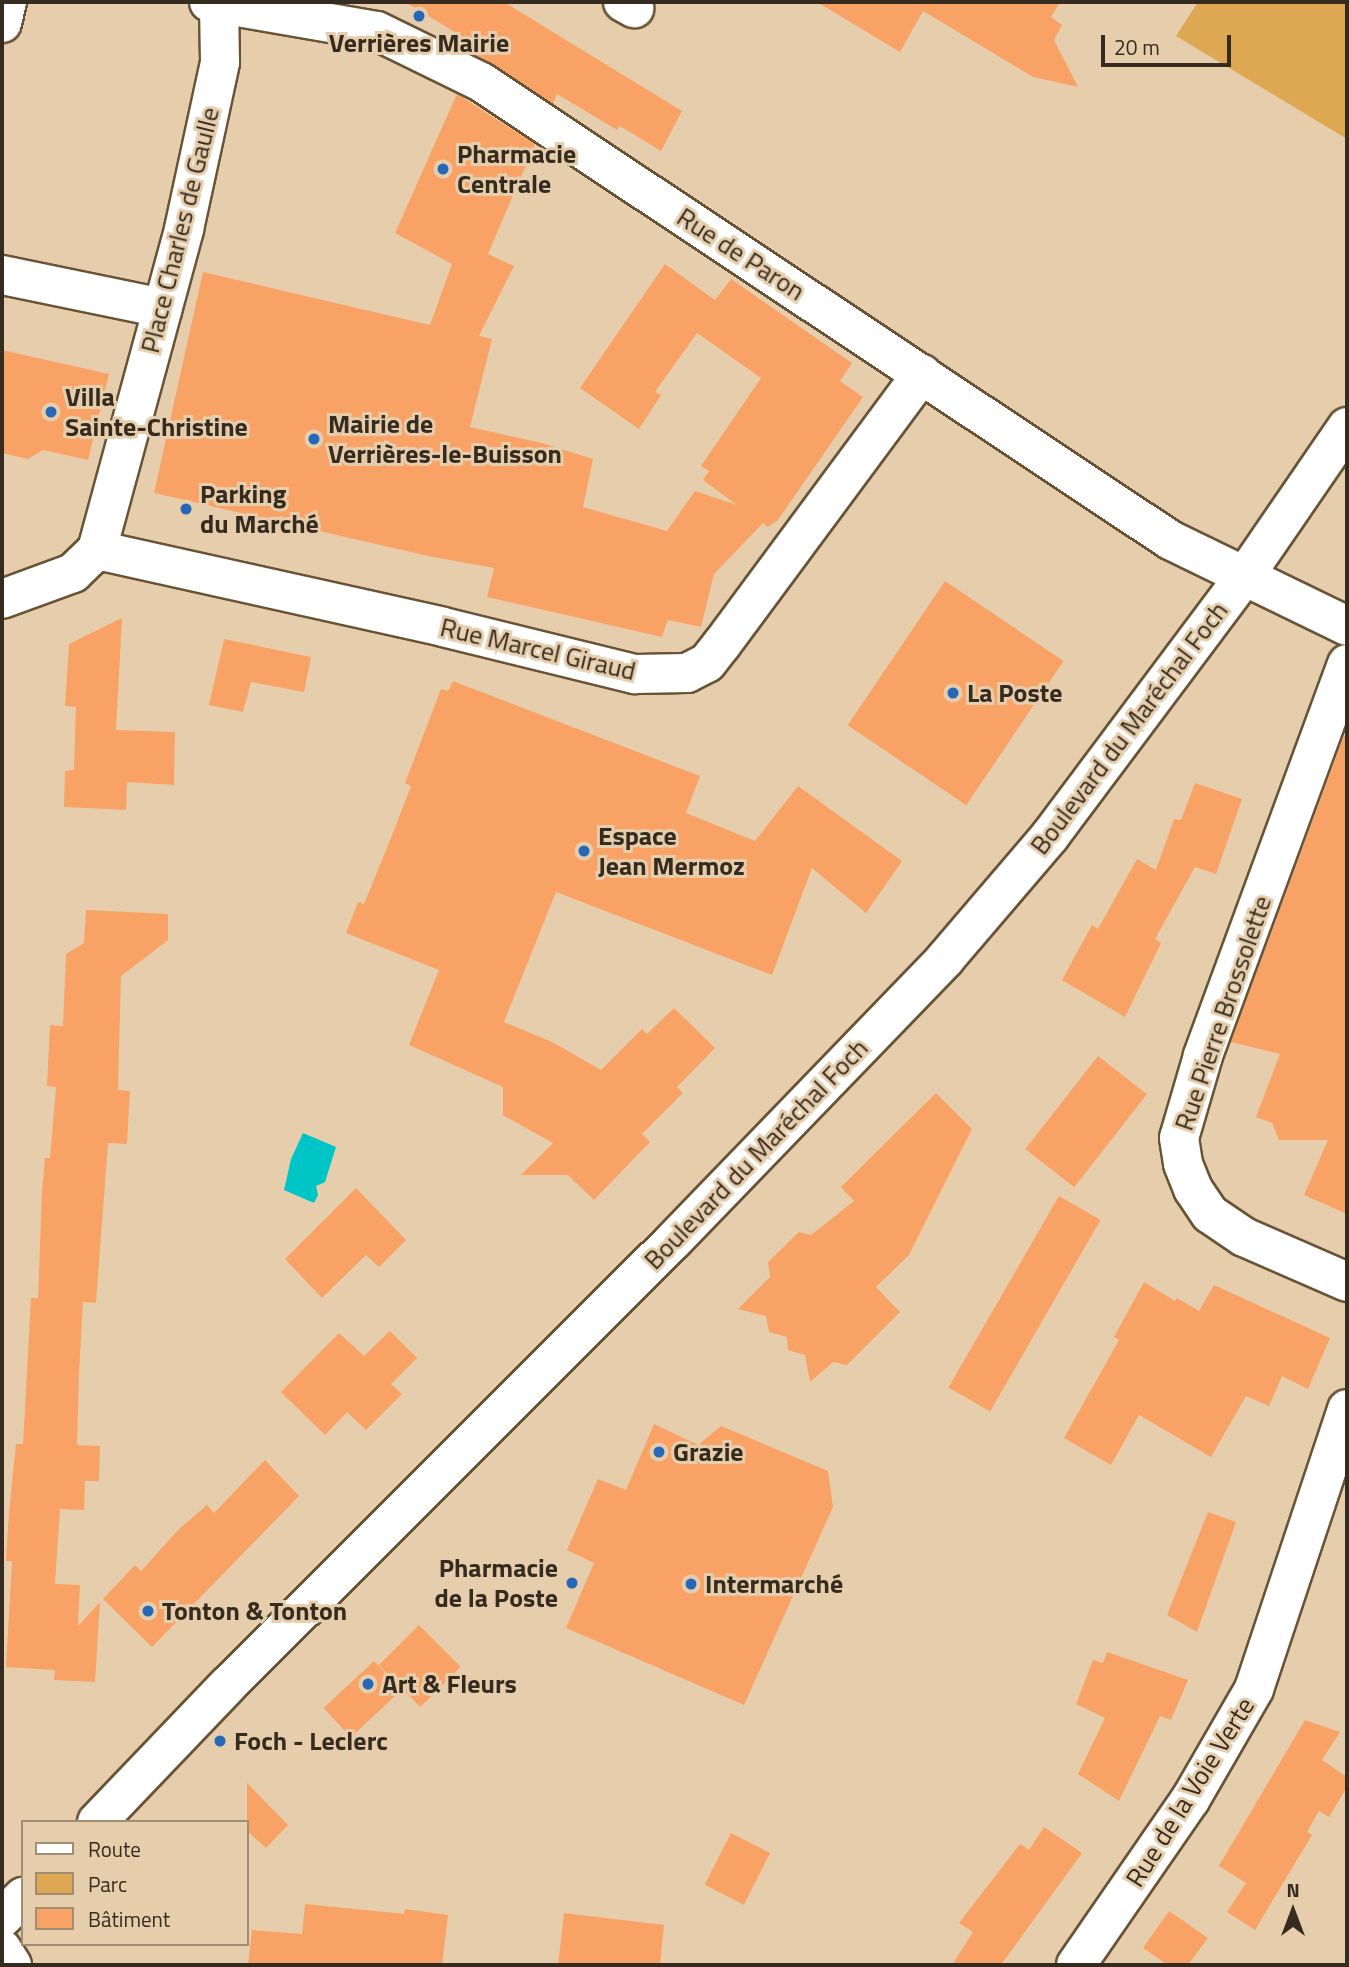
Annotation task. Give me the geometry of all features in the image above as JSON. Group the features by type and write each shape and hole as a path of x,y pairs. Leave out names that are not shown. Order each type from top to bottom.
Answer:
{"street":[{"path":"2,23 7,2"},
{"name":"Rue de Paron","path":"216,2 377,31 481,82 1170,540 1347,626"},
{"name":"Place Charles de Gaulle","path":"97,550 163,308 220,62 216,2"},
{"path":"2,275 163,308"},
{"name":"Rue Marcel Giraud","path":"97,550 443,627 635,674 687,673 707,663 922,374"},
{"name":"Boulevard du Maréchal Foch","path":"99,1820 227,1686 673,1241 945,959 1050,836 1244,577 1347,427"},
{"path":"2,606 72,573 97,550"},
{"name":"Rue Pierre Brossolette","path":"1347,664 1203,1056 1179,1138 1183,1164 1193,1189 1210,1214 1244,1237 1347,1282"},
{"name":"Rue de la Voie Verte","path":"1076,1965 1190,1800 1254,1689 1281,1600 1347,1409"},
{"path":"2,1918 21,1899"},
{"path":"2,1948 12,1965"}],"green space":[{"path":"1198,2 1347,2 1347,139 1176,36"}],"water":[{"path":"303,1133 336,1147 325,1182 316,1186 318,1195 314,1203 284,1190 291,1159"}],"building":[{"path":"405,2 504,2 682,111 661,151 620,126 617,130 557,94 553,104 474,54 478,46"},
{"path":"817,2 1060,2 1051,17 1062,25 1054,40 1078,87 1033,77 923,11 900,52"},
{"path":"457,94 535,144 488,254 514,266 479,336 492,339 470,427 542,443 593,459 583,507 667,531 695,491 737,505 703,480 709,471 701,466 761,378 697,333 655,392 661,395 639,429 580,388 665,264 715,300 731,279 852,363 840,381 863,397 778,520 768,527 763,523 714,574 701,627 668,620 662,637 487,597 494,568 428,556 154,493 203,272 430,325 452,264 395,233"},
{"name":"Villa Sainte-Christine","path":"2,350 109,374 88,460 43,450 28,459 2,453"},
{"name":"La Poste","path":"945,581 1064,661 966,805 848,725"},
{"path":"122,618 116,730 175,732 174,785 127,782 126,810 64,807 65,771 74,770 76,707 65,706 69,644"},
{"path":"224,639 311,657 304,692 251,682 243,712 209,705"},
{"name":"Espace Jean Mermoz","path":"453,681 700,776 686,813 755,841 798,786 902,861 866,913 812,868 772,975 556,892 504,1022 552,1042 601,1070 642,1029 647,1034 674,1008 715,1048 677,1087 683,1093 642,1134 650,1142 594,1200 568,1175 521,1175 553,1143 503,1115 503,1087 409,1045 439,970 346,933 358,902 364,904 391,838 411,786 405,783 441,689 448,691"},
{"path":"1344,736 1347,736 1347,1214 1304,1195 1328,1140 1279,1140 1272,1123 1256,1117 1280,1054 1231,1042"},
{"path":"1195,783 1242,799 1216,874 1195,867 1155,939 1161,943 1125,1017 1062,980 1092,925 1098,929 1137,859 1156,870 1174,819 1181,820"},
{"path":"86,910 168,914 168,940 121,976 118,1090 130,1091 127,1144 108,1143 96,1303 83,1302 79,1374 77,1445 100,1446 99,1481 85,1481 84,1510 60,1509 55,1584 80,1585 78,1626 100,1602 95,1682 54,1680 55,1670 6,1667 12,1561 6,1561 9,1512 16,1444 23,1444 31,1298 38,1298 42,1191 45,1158 50,1158 56,1087 47,1086 50,1025 63,1026 66,954 84,943"},
{"path":"1098,1056 1147,1094 1074,1187 1025,1149"},
{"path":"936,1093 972,1129 909,1255 876,1287 900,1312 847,1365 833,1362 810,1382 805,1355 788,1350 787,1337 769,1332 766,1316 738,1309 770,1277 768,1262 799,1232 811,1235 854,1201 841,1187"},
{"path":"356,1188 406,1240 379,1267 366,1255 322,1298 285,1259"},
{"path":"1059,1196 1101,1220 990,1411 948,1387"},
{"path":"1144,1282 1175,1301 1177,1298 1199,1311 1214,1285 1330,1338 1308,1389 1282,1376 1269,1406 1246,1396 1211,1457 1139,1415 1111,1465 1064,1438 1119,1340 1114,1337"},
{"path":"390,1331 417,1358 391,1384 402,1394 366,1430 347,1412 325,1435 281,1392 339,1333 364,1356"},
{"name":"Intermarché","path":"654,1424 698,1445 721,1426 828,1471 833,1507 744,1705 566,1628 594,1563 567,1550 598,1479 626,1490"},
{"path":"265,1460 299,1496 152,1647 103,1599 135,1565 141,1571 179,1529 207,1505 214,1513"},
{"path":"1208,1512 1236,1522 1197,1632 1167,1615"},
{"path":"419,1625 461,1667 420,1707 379,1665"},
{"path":"1107,1652 1188,1680 1171,1720 1160,1716 1119,1801 1078,1774 1105,1718 1076,1704 1093,1660 1103,1663"},
{"path":"374,1661 401,1690 351,1737 324,1708"},
{"path":"1305,1720 1340,1732 1322,1760 1347,1777 1347,1787 1329,1817 1319,1811 1307,1832 1312,1835 1255,1930 1227,1912 1246,1883 1219,1866"},
{"path":"247,1783 288,1825 266,1848 248,1832"},
{"path":"1044,1827 1082,1853 1001,1965 952,1965 973,1932 959,1923 1020,1844 1029,1850"},
{"path":"731,1833 770,1853 744,1905 705,1885"},
{"path":"305,1904 404,1914 405,1909 448,1915 442,1965 248,1965 252,1930 302,1934"},
{"path":"1169,1911 1208,1938 1188,1965 1168,1965 1143,1948"},
{"path":"564,1913 664,1925 660,1965 558,1965"}],"place":[{"name":"Verrières Mairie","path":"419,16"},
{"name":"Pharmacie Centrale","path":"443,169"},
{"name":"Villa Sainte-Christine","path":"51,412"},
{"name":"Mairie de Verrières-le-Buisson","path":"314,439"},
{"name":"Parking du Marché","path":"186,509"},
{"name":"La Poste","path":"953,693"},
{"name":"Espace Jean Mermoz","path":"584,851"},
{"name":"Grazie","path":"659,1452"},
{"name":"Pharmacie de la Poste","path":"572,1583"},
{"name":"Intermarché","path":"691,1584"},
{"name":"Tonton & Tonton","path":"148,1611"},
{"name":"Art & Fleurs","path":"368,1684"},
{"name":"Foch - Leclerc","path":"220,1741"}]}
